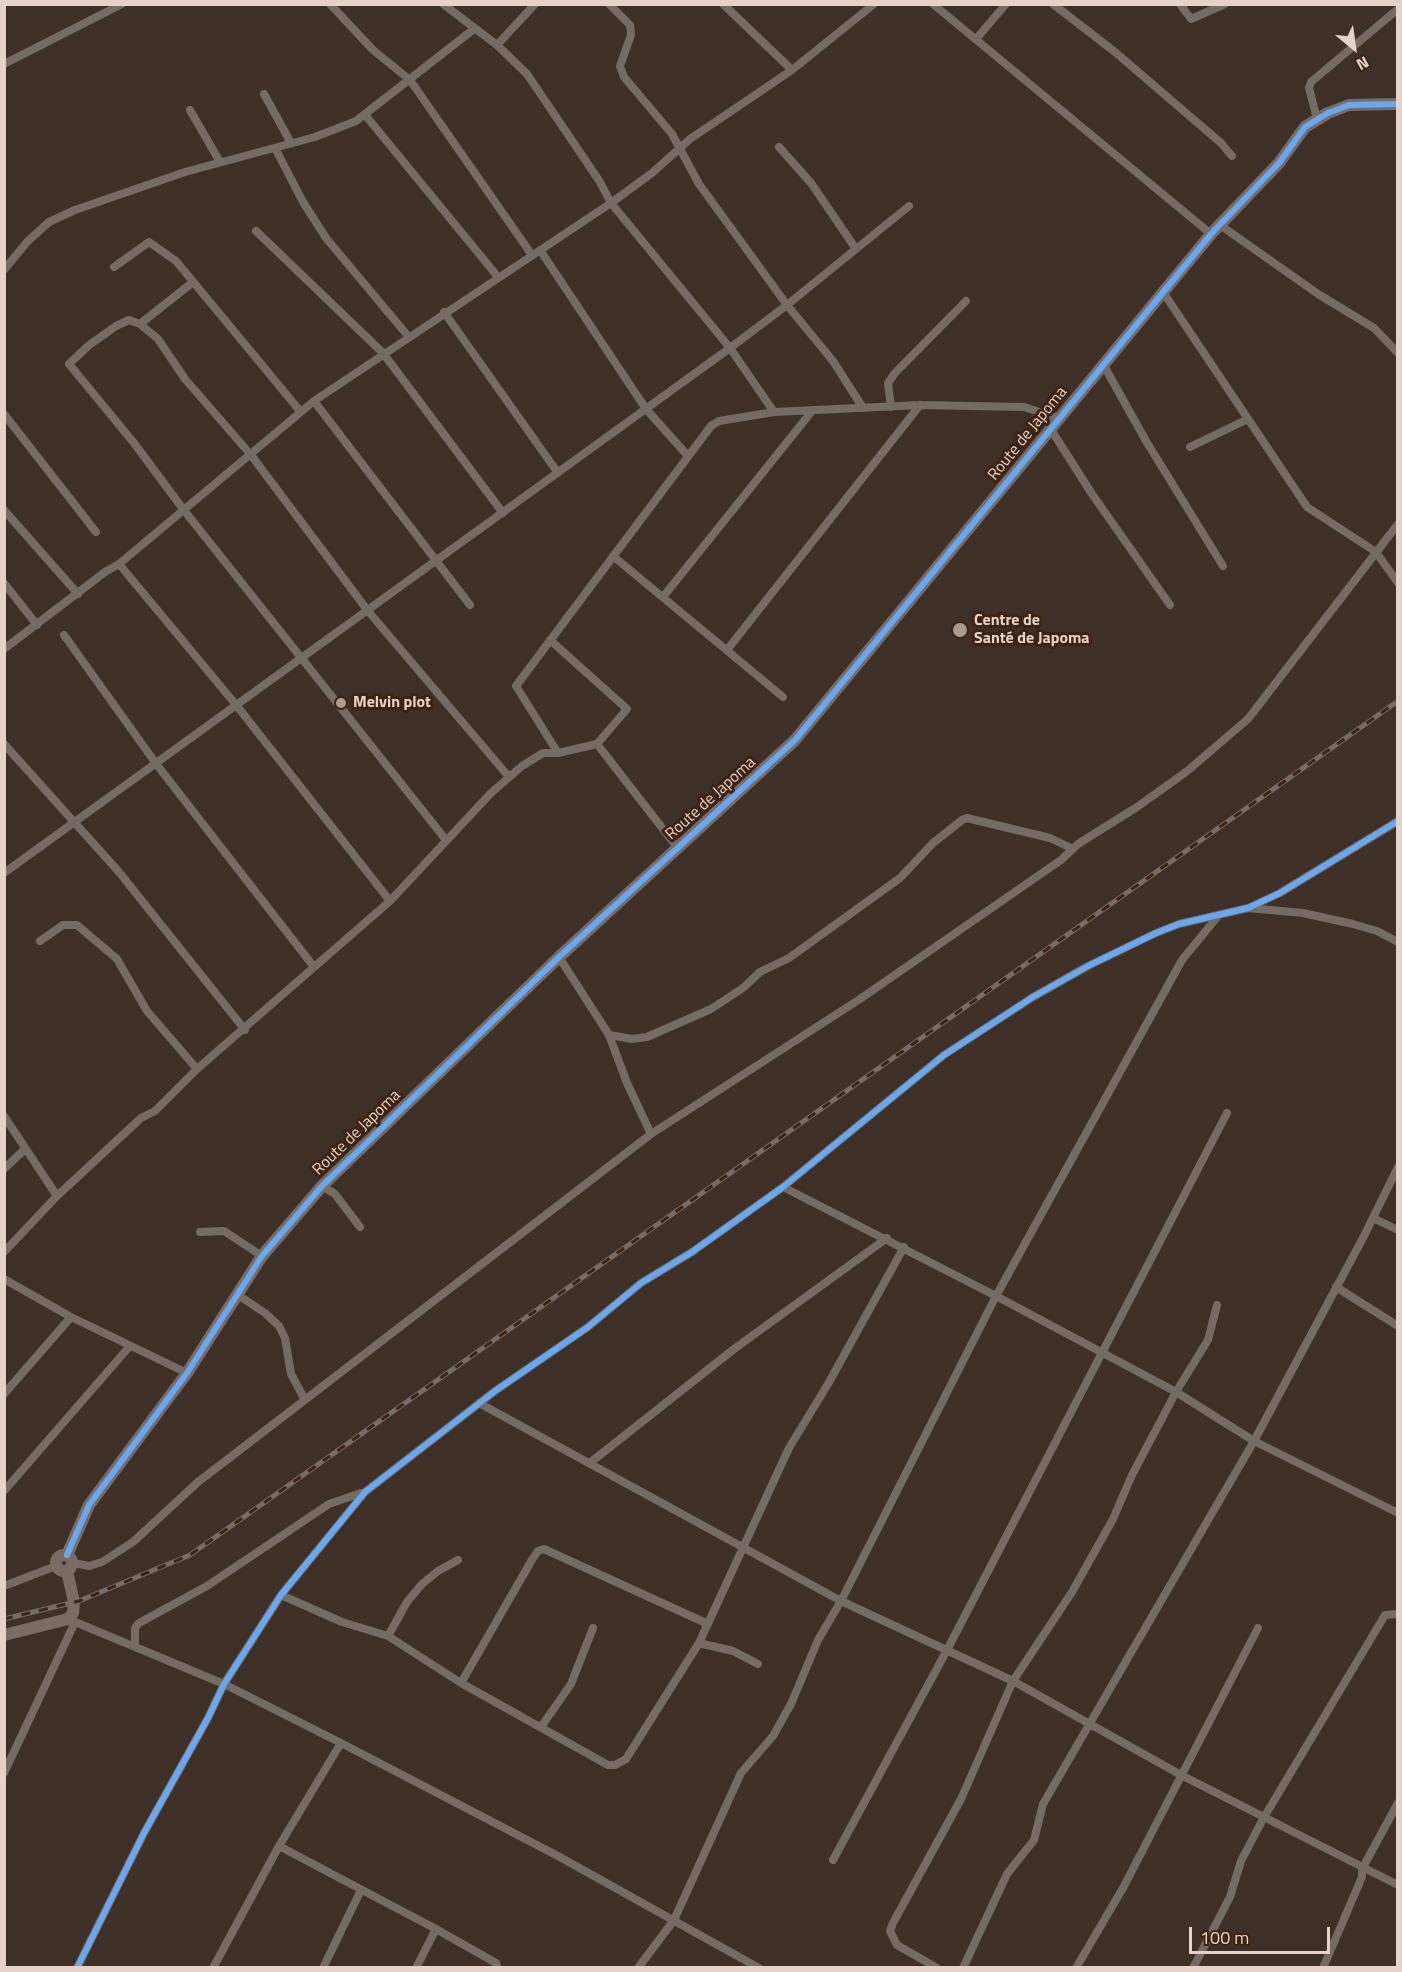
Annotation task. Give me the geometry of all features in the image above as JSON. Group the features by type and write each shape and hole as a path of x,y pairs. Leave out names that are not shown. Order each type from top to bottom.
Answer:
{"street":[{"path":"330,4 374,50 410,80 536,252 646,409 688,456"},
{"path":"443,4 497,45 527,74 600,182 611,203 730,348 774,412"},
{"path":"497,45 535,4"},
{"path":"609,4 630,25 631,35 620,66 624,77 669,130 699,184 787,305 833,361 863,408"},
{"path":"723,4 792,70"},
{"path":"4,649 120,564 300,411 408,336 611,203 652,173 679,148 792,70 874,4"},
{"path":"933,4 958,27 977,38 1215,229 1374,328 1398,352"},
{"path":"977,38 1006,4"},
{"path":"1053,4 1221,142 1232,156"},
{"path":"1180,4 1191,19 1225,4"},
{"path":"4,64 120,5"},
{"path":"1317,119 1309,88 1311,82 1398,9"},
{"path":"4,270 27,242 49,222 75,210 220,162 315,137 366,116 474,29"},
{"path":"264,94 291,143"},
{"name":"Route de Japoma","path":"66,1563 89,1505 187,1373 262,1256 322,1185 676,847 795,740 1215,229 1279,163 1305,127 1349,105 1398,104"},
{"path":"190,110 220,162"},
{"path":"366,116 498,277"},
{"path":"779,147 812,183 856,249"},
{"path":"275,148 303,202 326,238 408,336"},
{"path":"4,873 73,822 157,765 368,611 436,558 503,513 730,348 909,206"},
{"path":"256,231 383,353 503,513"},
{"path":"114,267 149,242 176,261 300,411"},
{"path":"140,324 193,282"},
{"path":"1163,292 1307,507 1376,552 1398,583"},
{"path":"891,407 888,384 895,374 966,301"},
{"path":"444,312 558,473"},
{"path":"446,840 183,509 134,443 69,364 88,346 116,326 129,321 140,324 158,339 185,379 251,455 368,611 509,777"},
{"path":"1103,364 1146,441 1224,566"},
{"path":"314,401 470,605"},
{"path":"727,651 920,405"},
{"path":"558,753 516,686 688,456 711,426 719,421 774,412 920,405 1024,407 1054,423 1092,494 1170,605"},
{"path":"663,597 812,411"},
{"path":"4,414 96,532"},
{"path":"1190,447 1248,419"},
{"path":"4,510 78,594"},
{"path":"4,1586 66,1563 89,1566 102,1562 133,1542 198,1482 651,1134 927,954 1061,860 1071,848 1137,807 1244,725 1398,524"},
{"path":"613,556 783,697"},
{"path":"120,564 237,706 390,901"},
{"path":"4,583 37,625"},
{"path":"63,635 157,765 314,967"},
{"path":"4,1252 57,1196 141,1118 155,1111 197,1069 245,1030 390,901 490,793 543,753 558,753 597,744 627,709 550,640"},
{"path":"4,744 119,872 245,1030"},
{"path":"597,744 676,847"},
{"path":"609,1035 632,1039 647,1037 711,1009 743,988 760,972 789,958 900,878 933,843 962,820 967,818 1050,838 1071,848"},
{"path":"77,1968 144,1833 208,1718 224,1684 281,1595 364,1492 479,1403 588,1327 641,1283 692,1252 783,1187 944,1055 1033,997 1088,966 1156,933 1179,924 1248,908 1290,887 1398,821"},
{"path":"1248,908 1303,913 1353,924 1377,931 1398,942"},
{"path":"638,1968 674,1920 741,1773 773,1736 798,1690 818,1640 841,1601 996,1296 1182,960 1218,916"},
{"path":"40,941 63,925 77,925 117,959 147,1011 197,1069"},
{"path":"560,957 609,1035 627,1083 651,1134"},
{"path":"833,1860 947,1650 1227,1113"},
{"path":"4,1116 57,1196"},
{"path":"4,1169 25,1149"},
{"path":"963,1968 1007,1874 1034,1840 1043,1804 1254,1441 1398,1167"},
{"path":"322,1185 335,1194 360,1227"},
{"path":"783,1187 887,1238 1176,1392 1254,1441 1398,1513"},
{"path":"1373,1218 1398,1230"},
{"path":"200,1232 224,1231 262,1256"},
{"path":"591,1462 734,1349 887,1238"},
{"path":"281,1595 342,1622 387,1636 461,1683 608,1765 615,1765 626,1759 699,1643 789,1448 828,1384 904,1247"},
{"path":"4,1279 129,1347 187,1373"},
{"path":"1336,1287 1398,1326"},
{"path":"238,1296 265,1313 279,1326 285,1338 291,1374 304,1400"},
{"path":"937,1968 897,1945 890,1931 962,1799 1013,1681 1072,1592 1113,1519 1132,1475 1176,1392 1208,1340 1216,1305"},
{"path":"4,1394 71,1317"},
{"path":"4,1491 129,1347"},
{"path":"479,1403 591,1462 841,1601 1013,1681 1263,1819 1398,1885"},
{"path":"135,1647 135,1628 139,1623 207,1586 329,1504 364,1492"},
{"path":"461,1683 532,1558 538,1551 544,1549 708,1624"},
{"path":"387,1636 407,1602 422,1584 438,1571 458,1560"},
{"path":"4,1773 72,1621 74,1602 66,1563"},
{"path":"1193,1968 1230,1897 1241,1861 1263,1819 1385,1615 1398,1614"},
{"path":"4,1635 72,1621 224,1684 558,1856 759,1968"},
{"path":"541,1727 571,1684 593,1628"},
{"path":"1076,1968 1123,1888 1258,1628"},
{"path":"699,1643 733,1651 758,1664"},
{"path":"213,1968 279,1846 341,1743"},
{"path":"1323,1968 1362,1878 1362,1869 1398,1803"},
{"path":"279,1846 436,1929 496,1963 498,1968"},
{"path":"323,1968 362,1890"},
{"path":"416,1968 436,1929"}],"railway":[{"path":"4,1619 79,1601 190,1555 1398,701"}],"cycle path":[{"path":"67,1555 89,1505 187,1373 262,1256 322,1186 559,957 795,740 1211,234 1279,163 1305,127 1328,113 1349,105 1398,104"},
{"path":"77,1968 144,1833 208,1718 224,1684 281,1595 365,1492 495,1391 588,1327 641,1283 692,1252 783,1187 944,1055 1033,997 1088,966 1156,933 1179,924 1248,908 1280,893 1398,821"}],"place":[{"name":"Centre de Santé de Japoma","path":"960,630"},
{"name":"Melvin plot","path":"341,703"}]}
